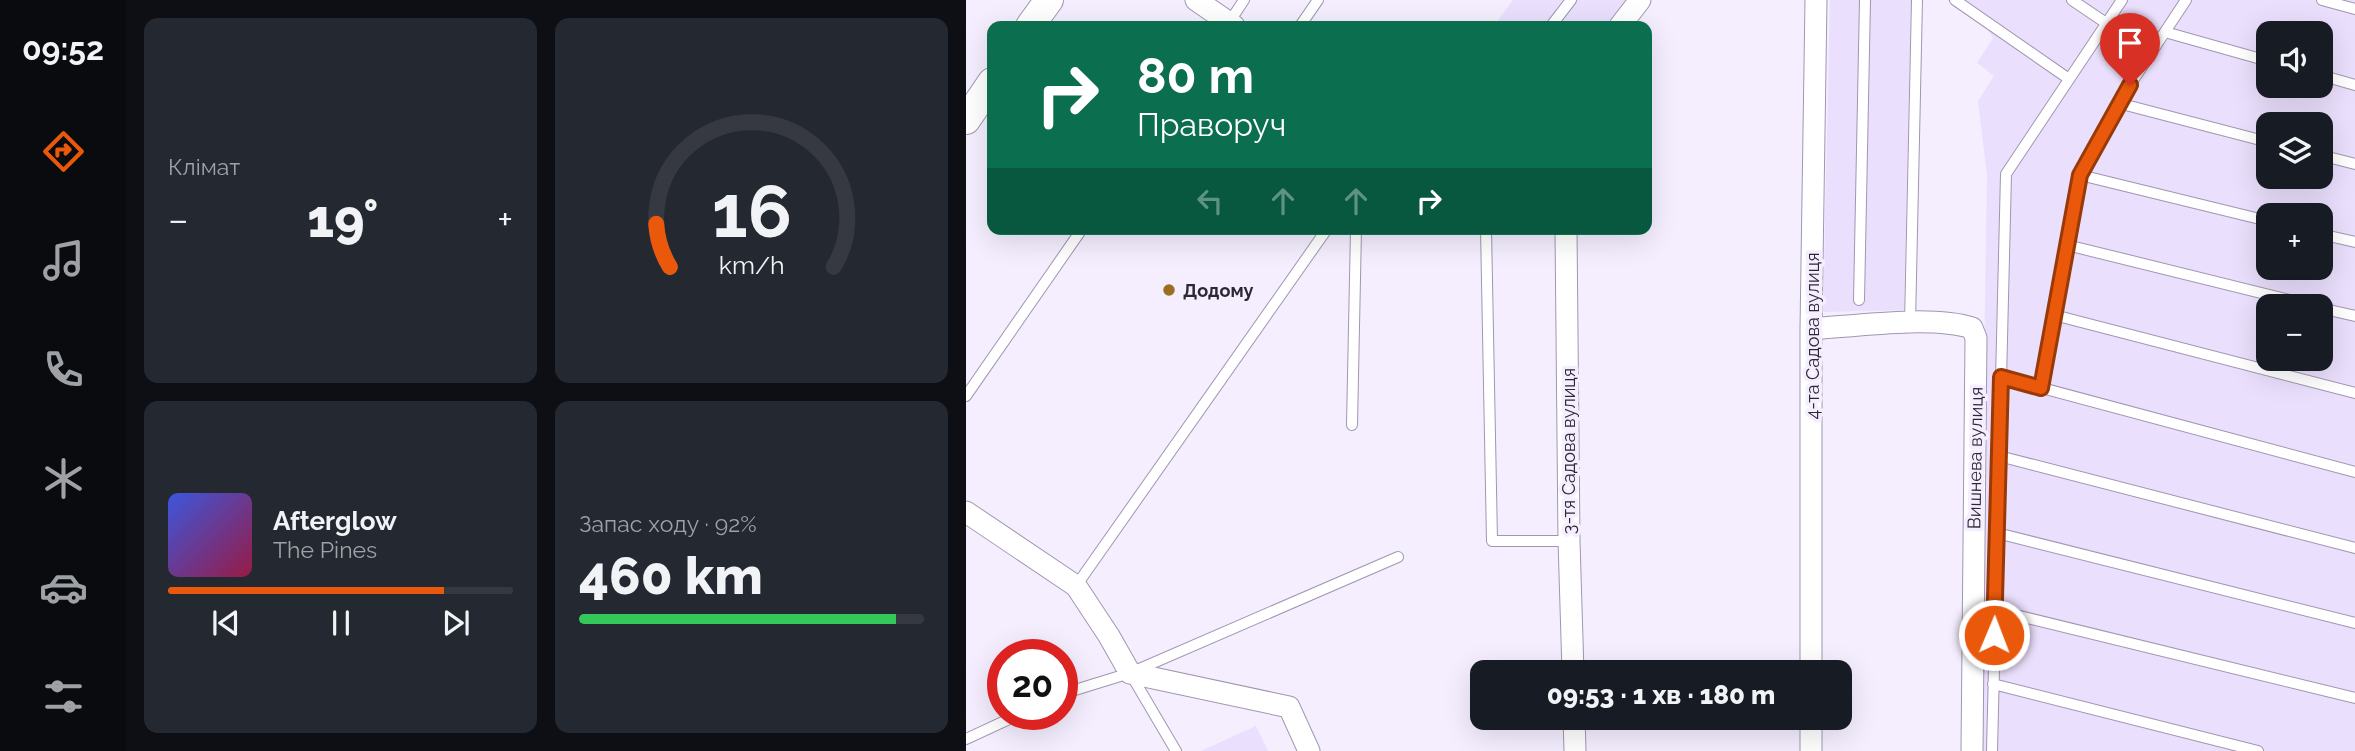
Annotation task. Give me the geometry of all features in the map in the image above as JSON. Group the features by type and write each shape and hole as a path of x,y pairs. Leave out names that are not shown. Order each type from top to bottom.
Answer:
{"street":[{"path":"1196,0 1225,21"},
{"path":"1624,21 1640,0"},
{"name":"4-та Садова вулиця","path":"1811,660 1811,329 1816,0"},
{"path":"966,120 987,89"},
{"name":"3-тя Садова вулиця","path":"1566,235 1573,660"},
{"name":"Вишнева вулиця","path":"1811,329 1910,323 1960,324 1972,328 1976,338 1972,751"},
{"path":"966,512 1076,586 1110,636 1130,673 1289,707 1309,751"},
{"path":"1574,730 1575,751"},
{"path":"1811,730 1811,751"}],"lane":[{"path":"1232,21 1244,0"},
{"path":"1303,21 1318,0"},
{"path":"1555,21 1571,0"},
{"path":"1859,300 1865,0"},
{"path":"1910,323 1917,0"},
{"path":"1955,0 2069,79"},
{"path":"2072,0 2106,23"},
{"path":"1992,751 2006,174 2122,0"},
{"path":"2041,388 2080,175 2118,103 2186,0"},
{"path":"2322,0 2355,9"},
{"path":"2165,32 2256,58"},
{"path":"2333,79 2355,85"},
{"path":"2118,103 2256,139"},
{"path":"2333,158 2355,164"},
{"path":"2080,175 2256,218"},
{"path":"966,397 1078,235"},
{"path":"1076,586 1323,235"},
{"path":"1352,425 1356,235"},
{"path":"1486,235 1492,541 1569,541"},
{"path":"2333,236 2355,242"},
{"path":"2067,245 2265,294"},
{"path":"2333,311 2355,316"},
{"path":"2054,315 2355,393"},
{"path":"2001,377 2355,472"},
{"path":"1999,456 2355,548"},
{"path":"1997,533 2355,623"},
{"path":"1078,689 1130,673 1398,557"},
{"path":"1995,610 2355,698"},
{"path":"1130,673 1176,751"},
{"path":"1993,684 2258,751"},
{"path":"966,740 987,730"}],"shaded area":[{"path":"1513,0 1627,0 1611,21 1498,21"},
{"path":"1830,0 1911,0 1904,310 1823,312"},
{"path":"1947,0 2355,0 2355,751 1978,751 1987,175 1978,101 1994,76 1977,63 1993,38 1986,27"},
{"path":"1256,726 1268,751 1201,751"}],"place":[{"name":"Додому","path":"1169,290"}],"route":[{"path":"1994,635 2001,377 2041,388 2080,175 2130,85"}]}
